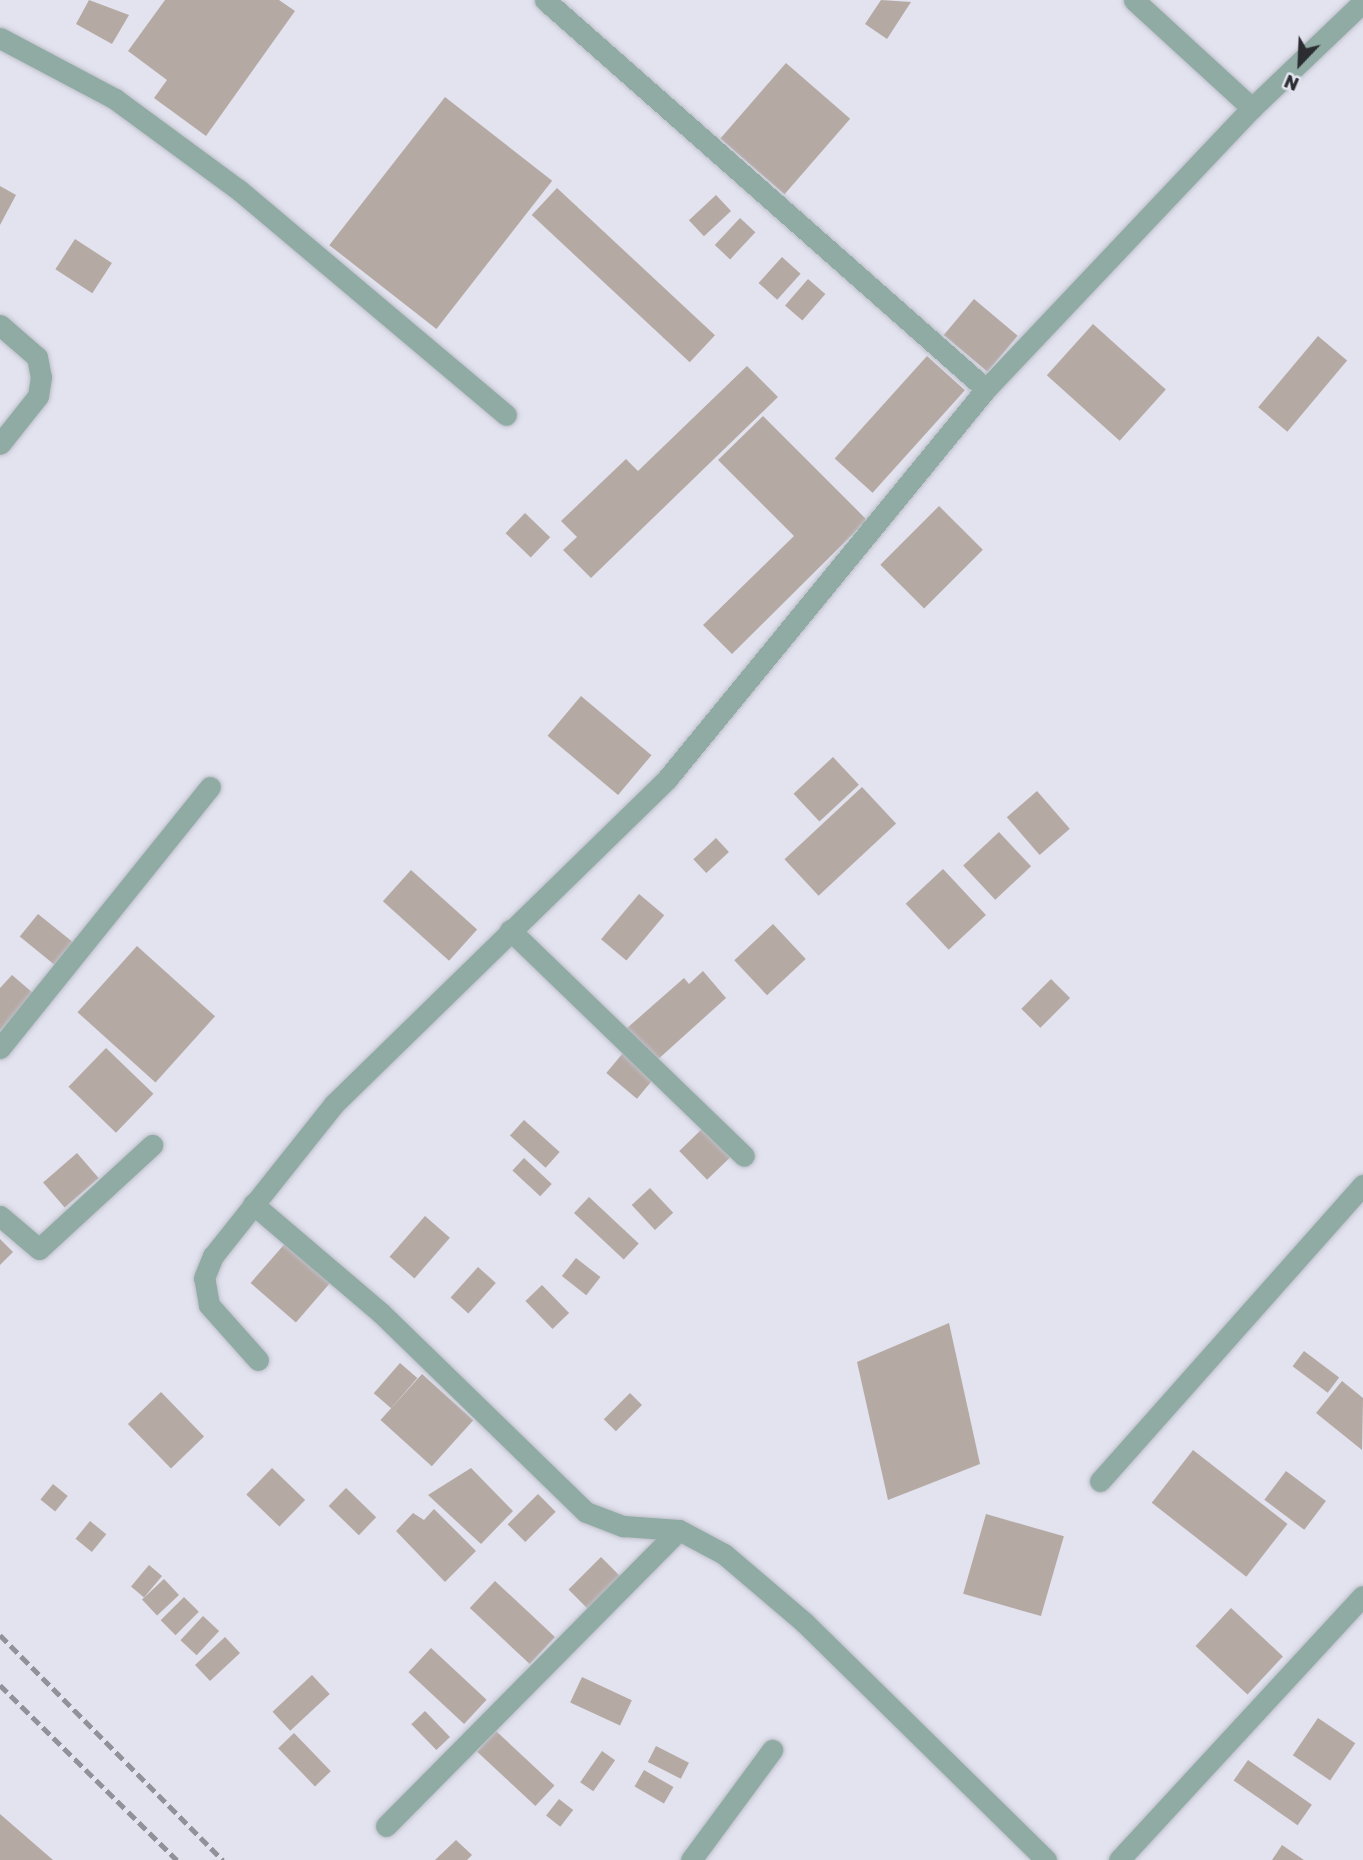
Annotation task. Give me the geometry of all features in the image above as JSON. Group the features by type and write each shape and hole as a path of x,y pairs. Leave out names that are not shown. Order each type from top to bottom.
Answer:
{"street":[{"path":"545,0 986,389"},
{"path":"1134,0 1252,108"},
{"path":"258,1360 205,1296 213,1256 253,1203 334,1104 667,779 986,389 1252,108 1363,2"},
{"path":"0,38 115,99 239,190 506,415"},
{"path":"0,325 37,357 41,377 38,396 0,444"},
{"path":"0,1048 210,787"},
{"path":"510,930 744,1156"},
{"path":"0,1216 39,1249 152,1144"},
{"path":"1100,1481 1363,1185"},
{"path":"253,1203 380,1312 586,1512 623,1526 679,1530 704,1539 805,1623 1046,1860"},
{"path":"386,1826 679,1530"},
{"path":"1119,1860 1363,1596"},
{"path":"691,1860 772,1750"}],"building":[{"path":"89,0 129,15 112,44 76,24"},
{"path":"165,0 279,0 295,11 206,136 154,98 167,80 128,51"},
{"path":"881,0 911,2 887,39 865,24"},
{"path":"786,63 850,119 785,194 720,138"},
{"path":"445,97 552,181 436,329 329,245"},
{"path":"0,186 16,195 0,225"},
{"path":"557,188 715,335 690,362 532,215"},
{"path":"716,195 731,211 704,236 689,220"},
{"path":"740,218 755,232 730,259 715,245"},
{"path":"75,239 112,263 92,293 55,269"},
{"path":"782,257 801,274 777,300 759,283"},
{"path":"808,279 825,294 802,321 785,305"},
{"path":"974,299 1018,336 987,372 944,335"},
{"path":"1093,324 1166,390 1120,441 1047,375"},
{"path":"1318,336 1347,360 1287,432 1258,407"},
{"path":"927,356 965,390 873,493 835,459"},
{"path":"747,366 778,397 591,578 563,550 577,537 561,521 626,459 638,471"},
{"path":"763,416 867,520 732,654 703,625 794,536 718,460"},
{"path":"939,506 983,550 924,609 880,565"},
{"path":"525,513 550,537 531,557 506,533"},
{"path":"581,696 651,755 618,795 548,736"},
{"path":"833,757 859,785 819,822 794,794"},
{"path":"862,787 896,824 819,896 784,859"},
{"path":"1037,791 1070,829 1040,855 1007,817"},
{"path":"999,832 1031,866 995,900 963,865"},
{"path":"716,838 729,852 706,873 693,859"},
{"path":"943,869 986,915 949,950 906,904"},
{"path":"411,870 477,930 449,961 383,901"},
{"path":"639,894 664,915 626,960 601,939"},
{"path":"38,914 78,946 59,969 20,937"},
{"path":"773,924 806,959 767,995 734,960"},
{"path":"137,946 215,1016 155,1082 77,1012"},
{"path":"703,971 726,998 655,1062 626,1029 684,978 689,984"},
{"path":"12,975 33,993 0,1031 0,988"},
{"path":"1051,979 1070,998 1040,1028 1021,1009"},
{"path":"106,1048 153,1094 116,1133 68,1087"},
{"path":"623,1053 654,1079 637,1099 606,1073"},
{"path":"524,1120 560,1152 546,1168 510,1136"},
{"path":"703,1128 731,1157 707,1180 679,1151"},
{"path":"77,1153 99,1178 65,1207 43,1183"},
{"path":"524,1158 552,1184 540,1196 512,1170"},
{"path":"650,1188 673,1213 655,1230 632,1205"},
{"path":"589,1197 639,1243 624,1259 574,1213"},
{"path":"425,1216 450,1238 414,1278 390,1257"},
{"path":"0,1239 13,1252 0,1265"},
{"path":"288,1240 333,1279 296,1322 251,1283"},
{"path":"576,1258 600,1277 586,1295 562,1276"},
{"path":"478,1267 496,1283 468,1314 451,1297"},
{"path":"542,1285 569,1313 553,1329 525,1301"},
{"path":"949,1323 980,1464 888,1500 857,1362"},
{"path":"1304,1351 1339,1377 1328,1393 1293,1366"},
{"path":"400,1363 417,1378 391,1408 374,1393"},
{"path":"422,1374 473,1420 432,1466 381,1420"},
{"path":"1342,1381 1363,1398 1362,1450 1316,1413"},
{"path":"161,1392 204,1437 171,1469 128,1424"},
{"path":"630,1393 642,1405 616,1431 604,1419"},
{"path":"1193,1450 1288,1524 1246,1577 1152,1503"},
{"path":"272,1468 305,1500 279,1527 246,1495"},
{"path":"471,1468 513,1511 481,1544 428,1495"},
{"path":"1286,1471 1326,1501 1304,1530 1264,1500"},
{"path":"53,1484 68,1496 55,1512 40,1500"},
{"path":"346,1488 376,1517 359,1535 329,1506"},
{"path":"538,1494 556,1512 525,1542 508,1524"},
{"path":"434,1509 476,1551 445,1582 396,1531 413,1513 424,1520"},
{"path":"986,1514 1064,1536 1041,1616 963,1594"},
{"path":"90,1521 106,1534 92,1552 76,1539"},
{"path":"601,1557 622,1578 590,1611 568,1590"},
{"path":"149,1565 162,1576 144,1597 131,1586"},
{"path":"164,1579 179,1595 157,1616 142,1599"},
{"path":"495,1581 555,1637 530,1664 470,1608"},
{"path":"184,1597 199,1612 176,1635 161,1620"},
{"path":"1231,1608 1283,1656 1247,1694 1196,1646"},
{"path":"203,1616 219,1631 197,1655 180,1640"},
{"path":"225,1637 240,1653 210,1681 195,1665"},
{"path":"431,1648 487,1700 464,1724 408,1672"},
{"path":"312,1675 330,1694 290,1731 273,1712"},
{"path":"582,1677 632,1700 620,1726 570,1702"},
{"path":"425,1711 450,1737 436,1750 411,1724"},
{"path":"1318,1718 1355,1743 1330,1780 1293,1755"},
{"path":"496,1731 555,1786 535,1806 477,1751"},
{"path":"294,1733 331,1771 315,1786 278,1748"},
{"path":"656,1746 689,1763 681,1779 648,1762"},
{"path":"602,1751 615,1760 593,1791 580,1782"},
{"path":"1248,1760 1312,1805 1298,1825 1234,1780"},
{"path":"644,1770 673,1787 664,1803 634,1786"},
{"path":"559,1799 573,1810 560,1827 546,1816"},
{"path":"0,1814 53,1860 0,1860"},
{"path":"456,1840 472,1855 467,1860 435,1860"},
{"path":"1282,1845 1304,1860 1272,1860"}],"railway":[{"path":"0,1635 223,1860"},
{"path":"0,1685 177,1860"}]}
